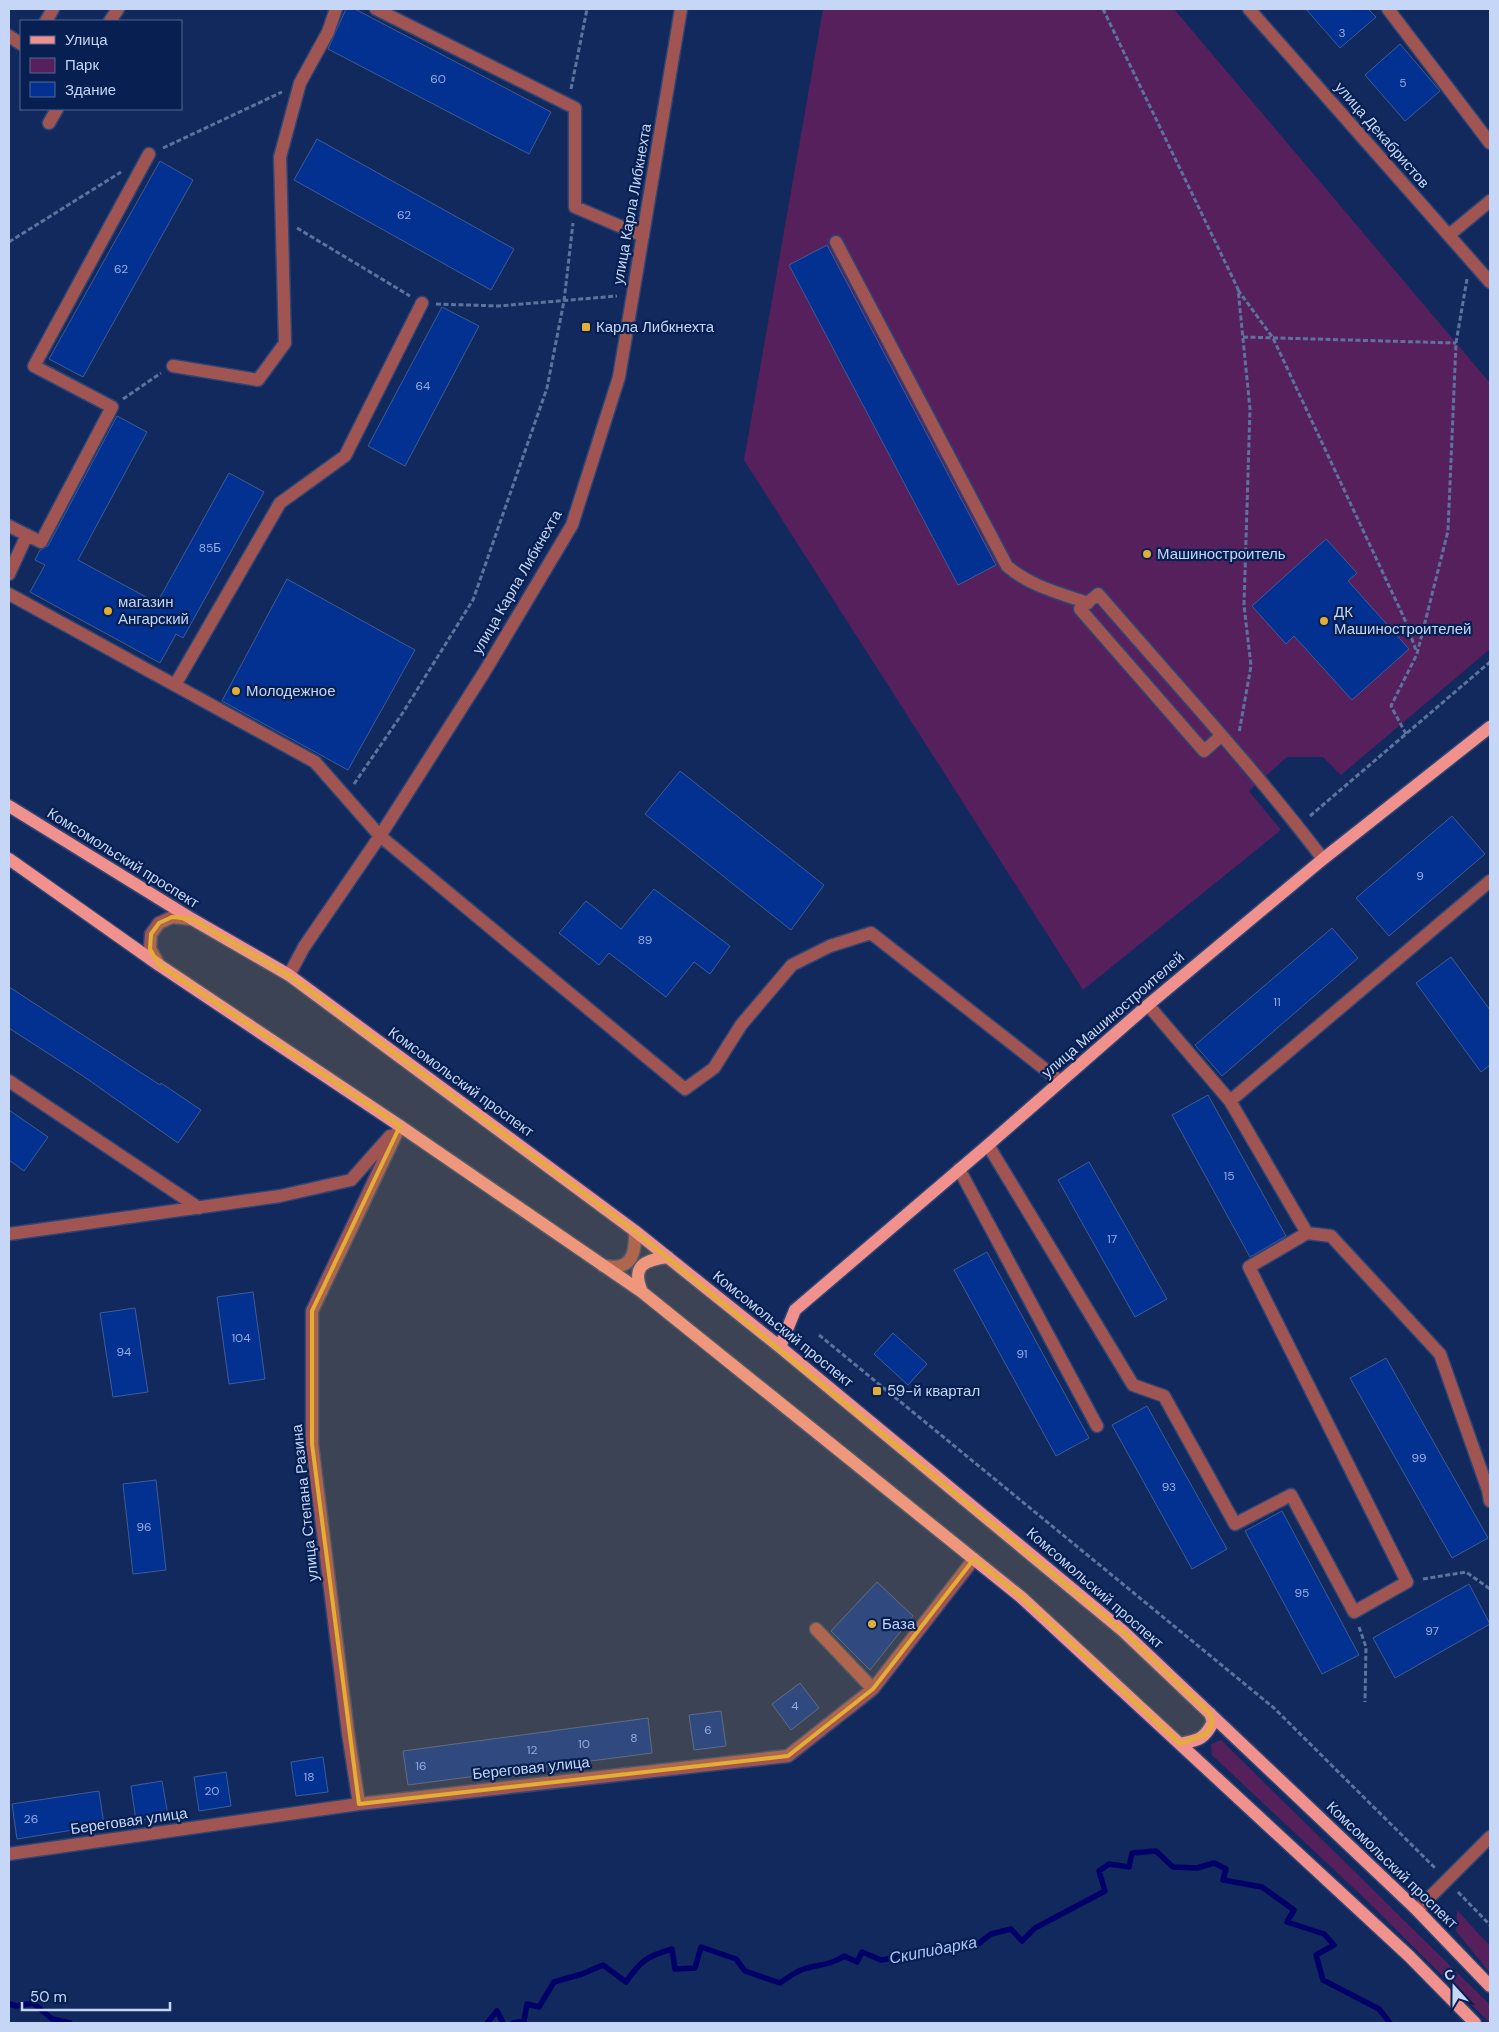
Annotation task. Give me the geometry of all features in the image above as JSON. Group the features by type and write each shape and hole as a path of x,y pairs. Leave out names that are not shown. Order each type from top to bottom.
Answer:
{"main road":[{"name":"улица Машиностроителей","path":"780,1346 795,1310 988,1146 1148,1005 1323,859 1490,727"},
{"name":"Комсомольский проспект","path":"9,806 192,919 289,975 635,1231 780,1346 1123,1631 1417,1910 1490,1986"},
{"path":"9,859 159,965 400,1126 642,1292 1021,1597 1409,1956 1475,2023"},
{"path":"642,1292 636,1279 638,1270 643,1264 654,1259 668,1257"},
{"path":"1180,1744 1200,1739 1207,1734 1213,1722 1210,1713"}],"street":[{"path":"47,20 53,9"},
{"path":"111,20 118,9"},
{"path":"172,366 258,380 285,343 280,157 300,84 328,32 336,9"},
{"path":"376,9 575,108 575,207 643,236"},
{"name":"улица Карла Либкнехта","path":"289,975 304,948 380,836 485,671 572,525 619,377 682,9"},
{"name":"улица Декабристов","path":"1249,9 1490,282"},
{"path":"1388,9 1490,142"},
{"path":"9,36 20,43"},
{"path":"49,123 56,110"},
{"path":"9,526 41,542 112,407 34,366 148,154"},
{"path":"1449,235 1490,201"},
{"path":"836,242 1007,566 1018,576 1036,585 1088,603"},
{"path":"176,685 280,503 345,456 422,303"},
{"path":"9,574 27,536"},
{"path":"9,594 314,762 380,836 685,1090 714,1068 741,1025 792,965 830,946 871,933 1060,1081"},
{"path":"1221,736 1204,751 1080,609 1098,594 1221,736 1298,826 1323,859"},
{"path":"1230,1101 1490,881"},
{"path":"159,965 150,949 151,934 159,923 172,917 192,919"},
{"path":"1148,1005 1230,1101 1307,1233"},
{"path":"9,1081 199,1208"},
{"path":"9,1234 280,1196 351,1180 400,1126"},
{"name":"улица Степана Разина","path":"359,1804 348,1734 312,1444 312,1310 400,1126"},
{"path":"988,1146 1134,1385 1164,1396 1235,1524 1291,1496 1354,1612 1407,1582 1249,1267 1307,1233 1331,1236 1440,1354 1488,1490 1490,1501"},
{"path":"959,1169 1097,1426"},
{"path":"603,1266 620,1266 630,1260 636,1247 635,1231"},
{"name":"Береговая улица","path":"9,1854 359,1804 788,1756 873,1689 974,1560"},
{"path":"816,1629 873,1689"},
{"path":"1417,1910 1490,1837"}],"path":[{"path":"568,104 587,9"},
{"path":"1103,9 1238,289 1273,338 1405,620 1417,654"},
{"path":"345,797 402,714 473,600 547,388 564,301 575,207"},
{"path":"283,219 422,303 499,306 633,295"},
{"path":"1406,734 1391,706 1417,654 1448,531 1456,343 1470,259"},
{"path":"1236,754 1251,666 1244,605 1250,409 1238,289"},
{"path":"1243,337 1456,343"},
{"path":"112,407 172,366"},
{"path":"1298,826 1490,662"},
{"path":"819,1334 1274,1708 1490,1925"},
{"path":"1407,1582 1466,1572 1490,1589"},
{"path":"1354,1612 1366,1647 1365,1702"}],"highlighted area":[{"path":"172,917 192,919 289,975 635,1231 1123,1631 1210,1713 1213,1722 1207,1734 1180,1744 1021,1597 974,1559 873,1689 788,1756 359,1804 312,1444 312,1311 400,1126 159,965 150,949 151,934 159,923"}],"green space":[{"name":"Машиностроитель","path":"823,9 1174,9 1490,383 1490,649 1341,775 1323,757 1287,757 1249,791 1281,830 1083,990 744,460"},
{"path":"1221,1740 1490,2005 1490,2023 1362,1896 1212,1755 1211,1744"},
{"path":"1457,1910 1490,1946 1490,1973 1456,1931"}],"building":[{"path":"346,9 355,9 551,112 529,154 328,49"},
{"path":"1306,9 1368,9 1376,17 1340,48"},
{"path":"1400,44 1440,91 1405,121 1365,75"},
{"path":"317,139 514,249 491,290 294,180"},
{"path":"160,161 193,180 83,377 49,359"},
{"path":"827,245 996,565 958,585 789,265"},
{"path":"442,307 479,326 405,466 368,446"},
{"path":"117,416 147,432 78,560 157,603 229,473 264,492 183,638 176,634 160,663 30,592 45,565 35,560 40,550 48,546"},
{"name":"ДК Машиностроителей","path":"1326,539 1357,573 1348,581 1409,649 1352,700 1294,636 1286,644 1252,606"},
{"path":"287,579 415,650 348,770 222,701"},
{"path":"680,771 824,885 791,930 645,814"},
{"path":"1452,816 1485,854 1389,936 1356,898"},
{"path":"654,889 730,946 710,974 694,962 666,997 609,953 599,965 559,933 586,901 621,929"},
{"path":"1332,928 1358,958 1222,1076 1195,1045"},
{"path":"1451,957 1490,1010 1490,1065 1481,1072 1416,983"},
{"path":"9,987 201,1110 178,1143 83,1076 9,1028"},
{"path":"1208,1095 1286,1236 1250,1257 1172,1115"},
{"path":"9,1110 48,1137 24,1171 9,1160"},
{"path":"1089,1162 1167,1299 1135,1317 1058,1180"},
{"path":"987,1252 1089,1438 1056,1456 954,1270"},
{"path":"253,1292 265,1379 229,1384 217,1297"},
{"path":"135,1308 148,1392 113,1397 100,1313"},
{"path":"893,1333 927,1364 908,1385 874,1354"},
{"path":"1386,1358 1488,1538 1452,1558 1350,1378"},
{"path":"1147,1406 1227,1549 1192,1569 1112,1425"},
{"path":"156,1480 166,1570 133,1574 123,1484"},
{"path":"1282,1511 1359,1655 1322,1674 1245,1531"},
{"name":"База","path":"877,1582 913,1616 870,1670 831,1631"},
{"path":"1469,1584 1490,1624 1395,1678 1373,1638"},
{"path":"800,1683 819,1708 791,1730 772,1704"},
{"path":"721,1711 726,1746 694,1750 689,1715"},
{"path":"648,1718 652,1753 408,1785 403,1751"},
{"path":"323,1757 328,1792 296,1796 291,1762"},
{"path":"226,1772 231,1806 199,1811 194,1777"},
{"path":"162,1781 168,1816 136,1821 131,1786"},
{"path":"99,1791 104,1825 17,1839 12,1804"}],"waterway":[{"name":"Скипидарка","path":"513,2023 524,2021 527,2004 539,2007 554,1982 582,1974 603,1965 626,1982 646,1960 672,1949 675,1969 695,1968 701,1947 736,1959 745,1971 780,1983 801,1970 833,1962 844,1956 857,1962 862,1952 881,1960 910,1956 942,1947 978,1944 991,1934 1011,1929 1022,1941 1035,1928 1105,1891 1099,1871 1109,1864 1129,1867 1132,1853 1156,1851 1173,1867 1197,1868 1214,1863 1226,1869 1223,1880 1262,1887 1294,1910 1287,1922 1324,1934 1334,1945 1316,1955 1323,1980 1379,2009 1390,2023"},
{"name":"Скипидарка","path":"9,2004 17,2006 33,2003 52,2019 70,2023"},
{"name":"Скипидарка","path":"487,2023 497,2011 503,2023"}],"place":[{"name":"Карла Либкнехта","path":"586,327"},
{"name":"Машиностроитель","path":"1147,554"},
{"name":"магазин Ангарский","path":"108,611"},
{"name":"ДК Машиностроителей","path":"1324,621"},
{"name":"Молодежное","path":"236,691"},
{"name":"59-й квартал","path":"877,1391"},
{"name":"База","path":"872,1624"}]}
